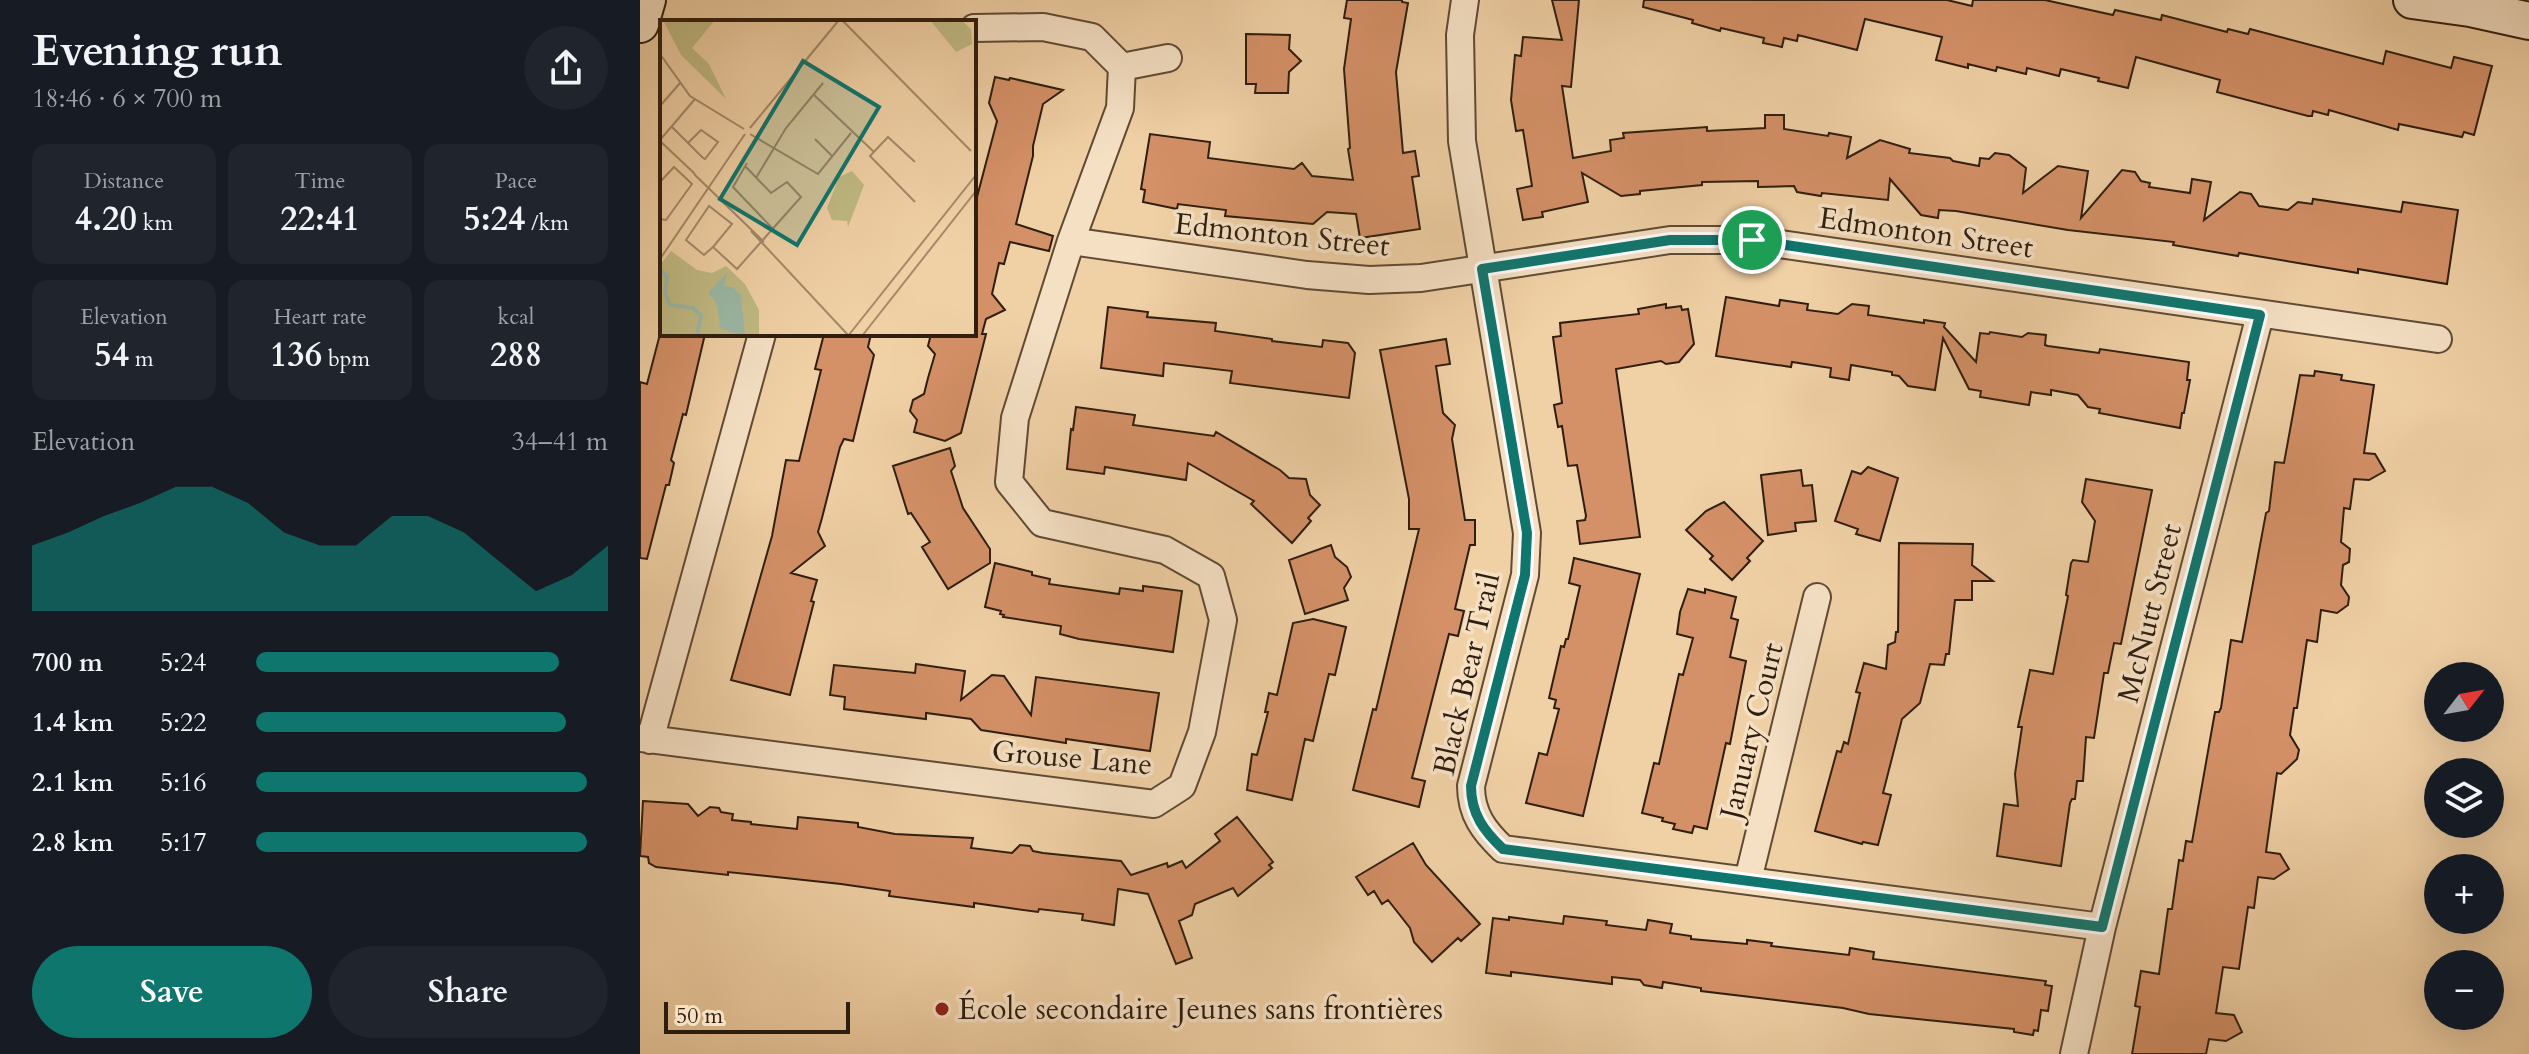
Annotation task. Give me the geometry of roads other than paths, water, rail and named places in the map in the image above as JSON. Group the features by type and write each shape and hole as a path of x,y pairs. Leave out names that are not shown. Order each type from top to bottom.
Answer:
{"street":[{"path":"640,24 647,0"},
{"name":"Black Bear Trail","path":"1465,0 1460,35 1462,141 1527,533 1525,575 1471,786 1471,801 1486,834 1503,849 2102,927"},
{"path":"2412,0 2529,21"},
{"path":"976,28 1043,27 1092,37 1122,67 1168,58"},
{"name":"Grouse Lane","path":"761,336 645,739 1154,804 1182,786 1202,732 1223,620 1211,576 1165,550 1042,523 1009,482 1015,418 1071,241 1120,108 1122,67"},
{"name":"Edmonton Street","path":"1071,241 1307,275 1369,280 1421,278 1670,240 1752,240 2438,339"},
{"name":"McNutt Street","path":"2102,927 2260,315"},
{"name":"January Court","path":"1748,880 1817,597"},
{"path":"2074,1054 2102,927"}],"place":[{"name":"École secondaire Jeunes sans frontières","path":"942,1009"}]}
